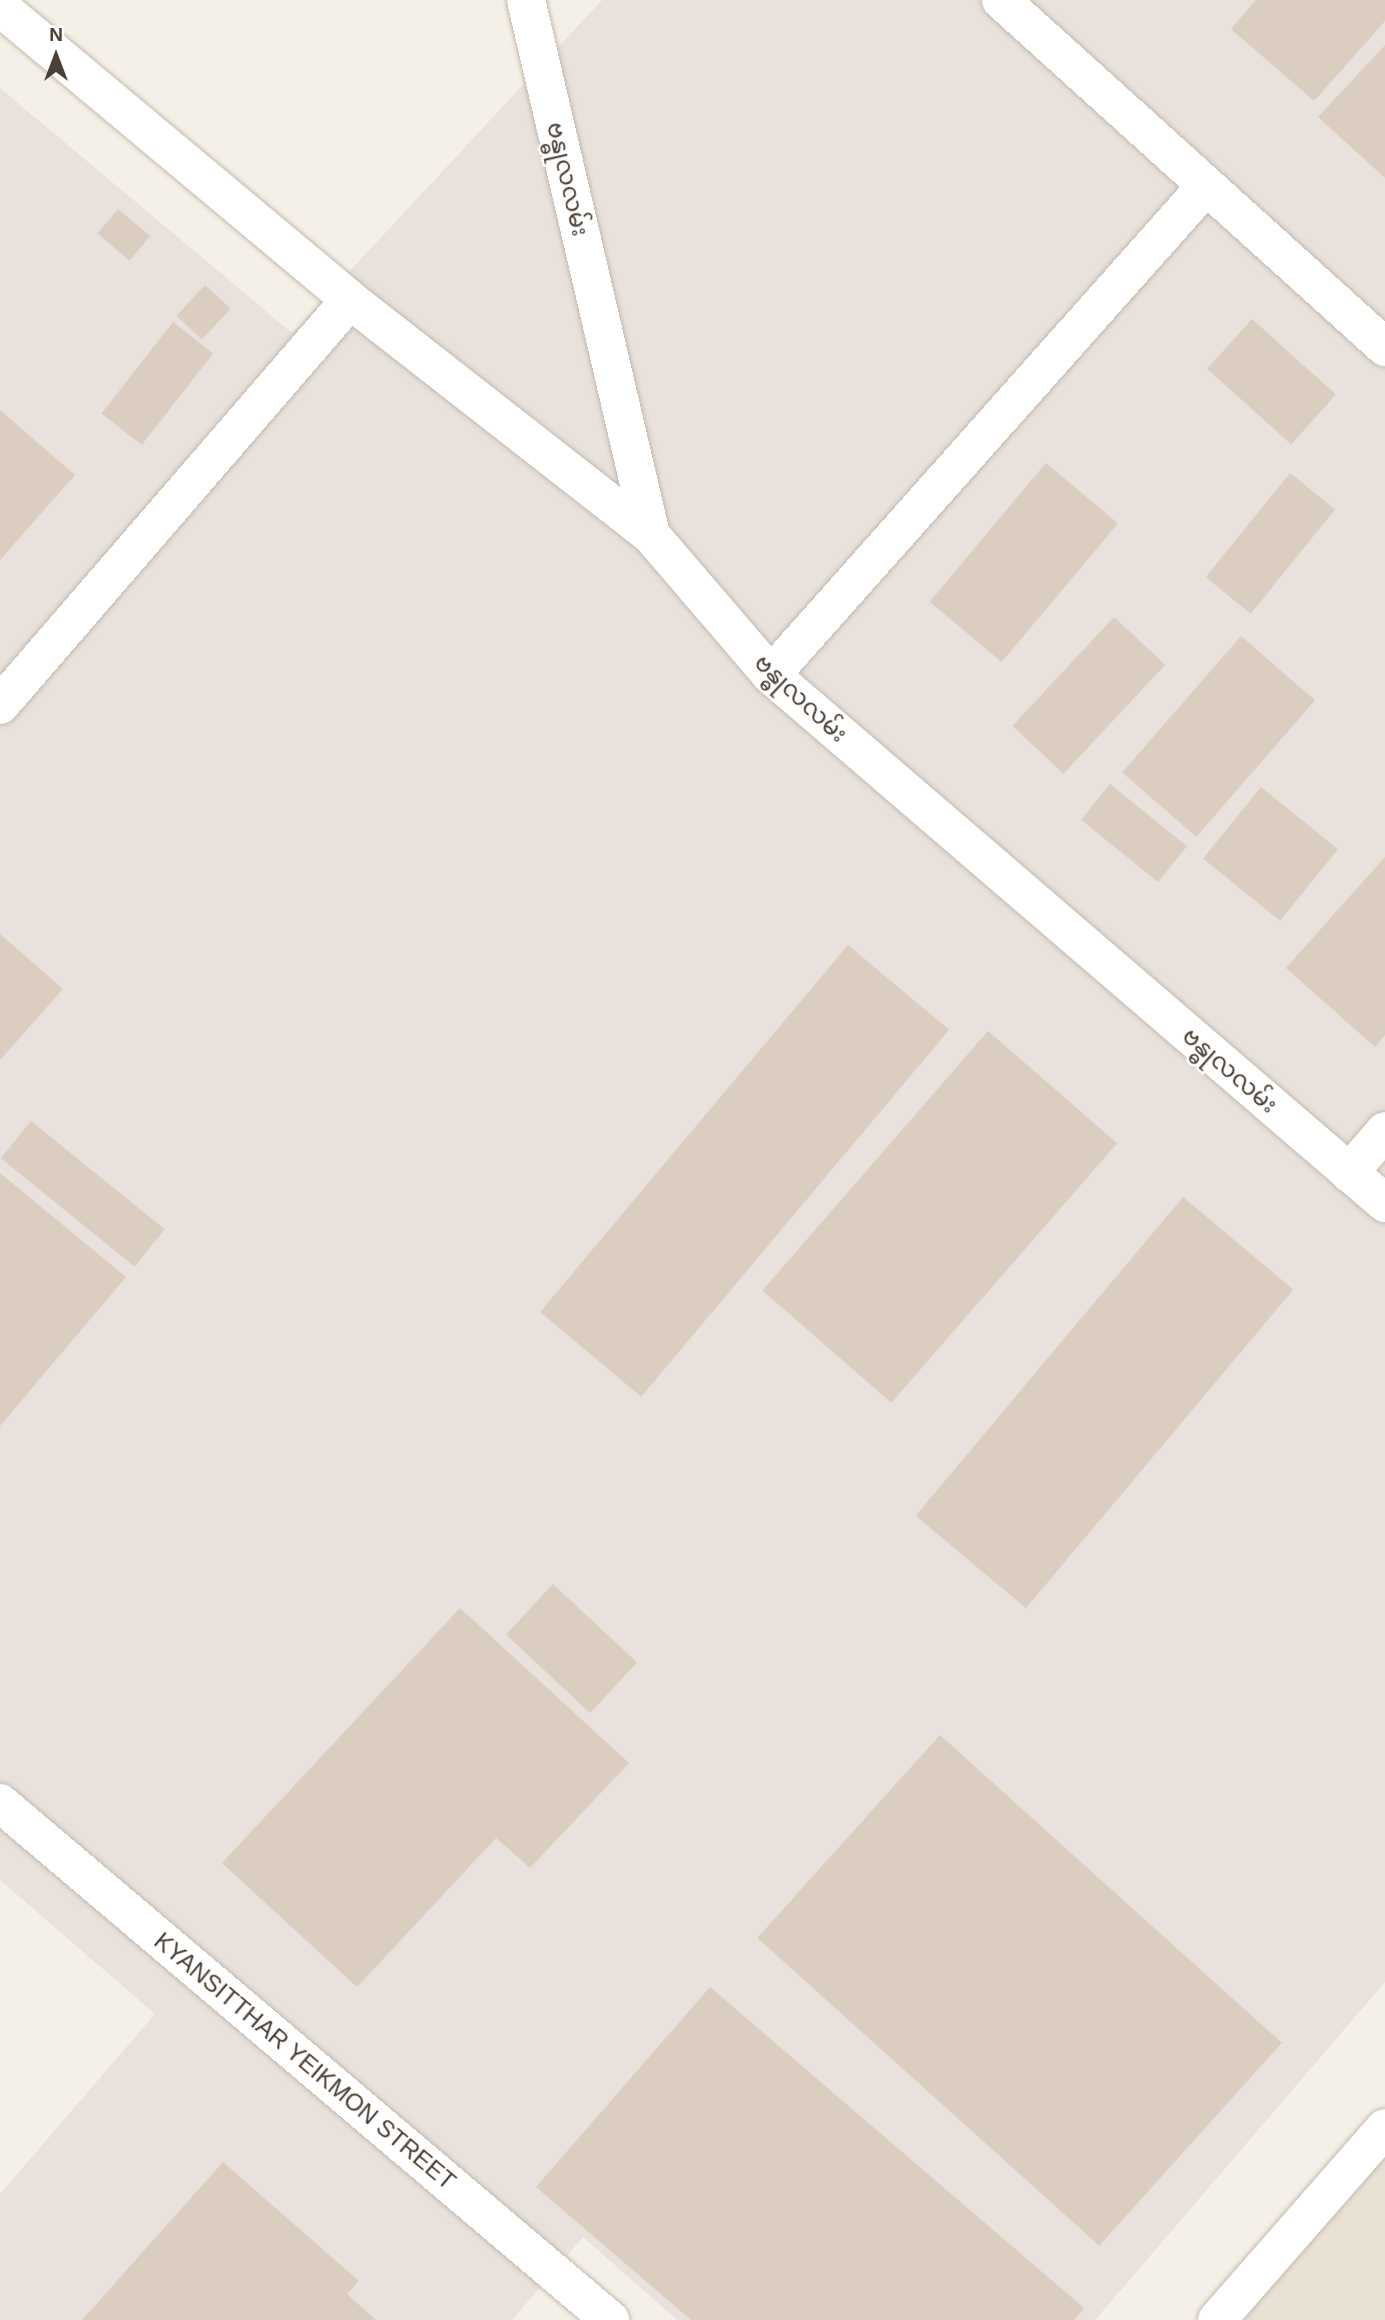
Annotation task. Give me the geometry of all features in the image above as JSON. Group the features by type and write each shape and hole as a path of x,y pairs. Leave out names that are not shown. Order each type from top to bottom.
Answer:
{"street":[{"path":"1002,0 1385,347"},
{"name":"ဗန္ဓုလလမ်း","path":"534,6 651,535 771,675 1385,1203"},
{"path":"0,7 350,300 651,535"},
{"path":"771,675 1206,186"},
{"path":"0,705 350,300"},
{"path":"1349,1172 1385,1131"},
{"name":"KYANSITTHAR YEIKMON STREET","path":"0,1803 610,2320"},
{"path":"1217,2320 1385,2128"}],"shaded area":[{"path":"602,0 1385,0 1385,1982 1095,2320 677,2320 583,2237 512,2320 0,2320 0,2194 155,2014 0,1880 0,88 292,333"},
{"path":"1385,2124 1385,2320 1213,2320"}],"building":[{"path":"1256,0 1385,0 1385,21 1314,101 1231,29"},
{"path":"1385,45 1385,178 1318,117"},
{"path":"118,209 150,236 130,261 97,234"},
{"path":"205,285 231,309 202,340 176,316"},
{"path":"1252,319 1336,395 1291,444 1207,369"},
{"path":"173,322 213,353 142,445 102,413"},
{"path":"0,410 75,475 0,560"},
{"path":"1046,463 1118,523 1002,662 930,602"},
{"path":"1290,473 1335,510 1251,614 1206,577"},
{"path":"1114,617 1165,665 1064,774 1012,726"},
{"path":"1241,636 1315,700 1196,837 1122,773"},
{"path":"1110,784 1187,846 1158,882 1081,820"},
{"path":"1261,787 1338,849 1280,921 1203,858"},
{"path":"1385,857 1385,1035 1375,1047 1286,968"},
{"path":"0,934 63,989 0,1060"},
{"path":"848,945 949,1030 641,1397 540,1312"},
{"path":"988,1031 1117,1143 891,1403 762,1291"},
{"path":"31,1121 165,1229 134,1267 1,1158"},
{"path":"0,1173 126,1277 0,1426"},
{"path":"1183,1197 1293,1290 1026,1608 916,1516"},
{"path":"553,1584 637,1662 590,1713 506,1634"},
{"path":"460,1608 629,1763 530,1868 496,1838 357,1987 222,1863"},
{"path":"940,1735 1282,2043 1099,2246 757,1938"},
{"path":"710,1987 1084,2308 1074,2320 691,2320 536,2187"},
{"path":"223,2162 359,2281 347,2294 376,2320 82,2320"}]}
